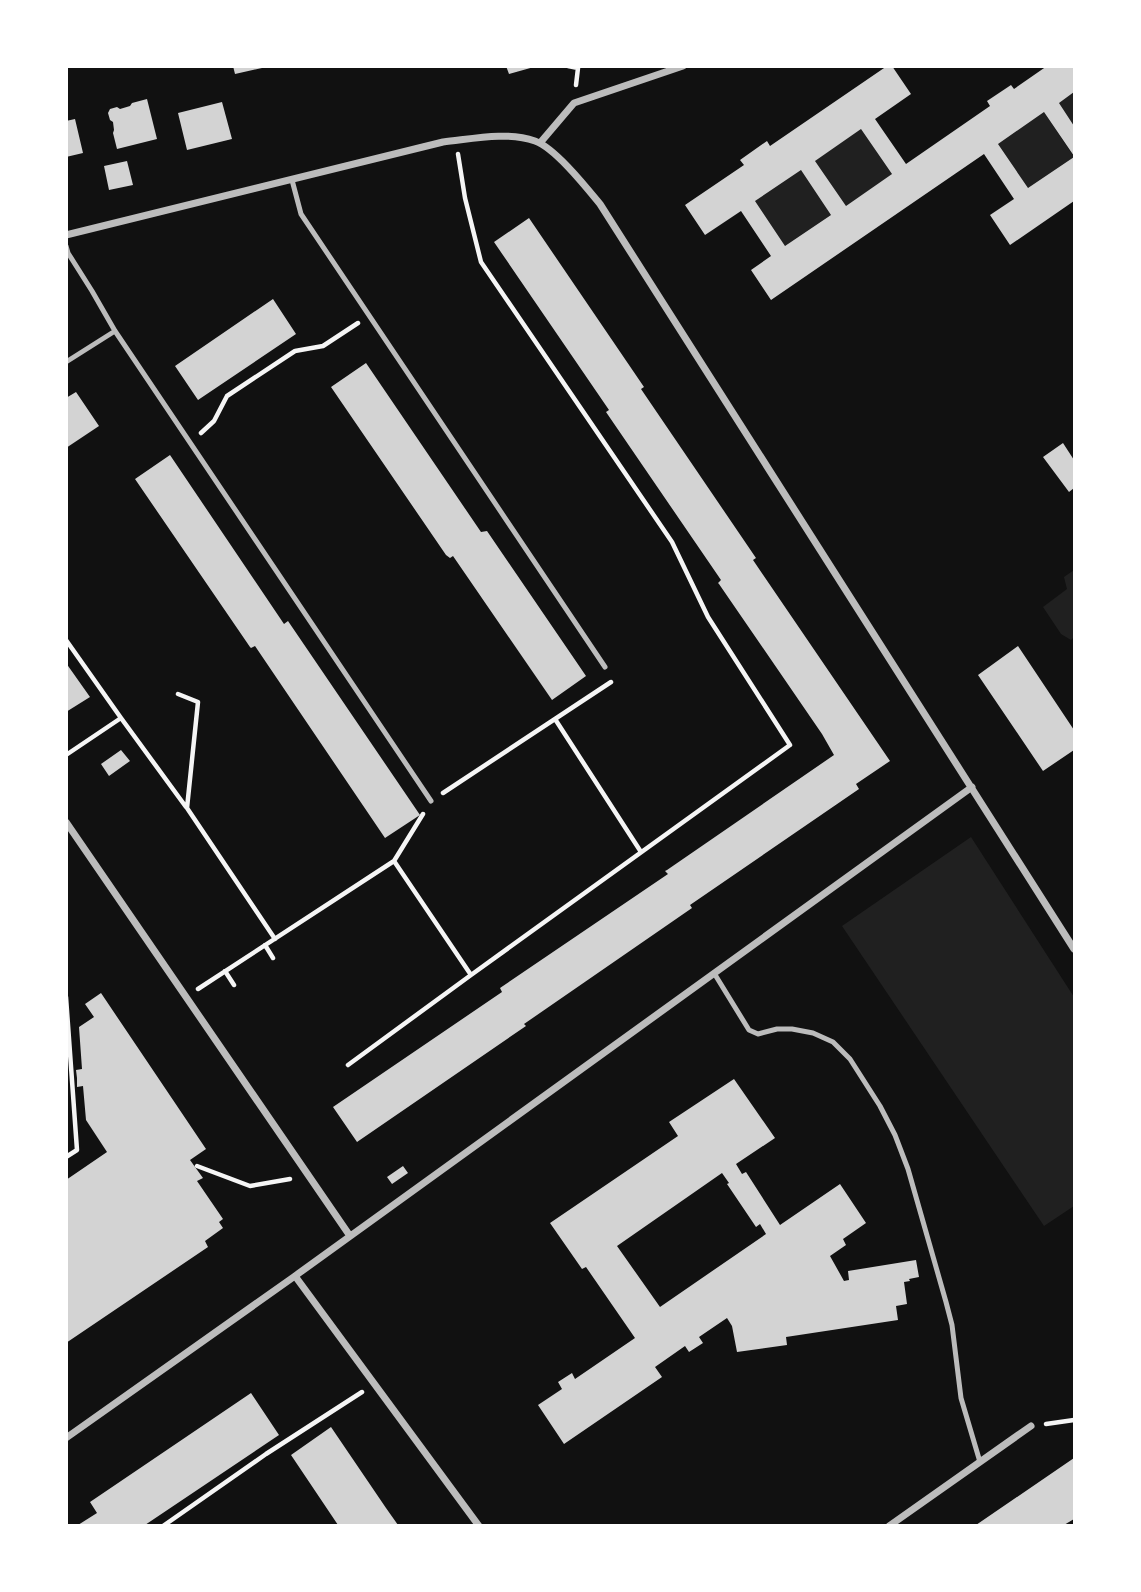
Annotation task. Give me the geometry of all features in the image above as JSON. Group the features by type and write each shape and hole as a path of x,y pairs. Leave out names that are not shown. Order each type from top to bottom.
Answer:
{"street":[{"path":"540,143 574,103 683,66"},
{"path":"66,235 443,142 508,136 540,143 563,161 600,204 1074,949"},
{"path":"66,1438 972,787"},
{"path":"66,822 350,1236"},
{"path":"295,1276 479,1525"},
{"path":"889,1525 1031,1426"}],"lane":[{"path":"292,180 301,214 605,667"},
{"path":"66,246 115,331 431,801"},
{"path":"66,362 115,331"},
{"path":"714,973 749,1030 758,1034 777,1029 792,1029 813,1032 833,1042 850,1059 880,1106 908,1169 946,1302 952,1325 961,1398 980,1462"}],"path":[{"path":"568,66 578,68 574,103"},
{"path":"190,443 214,421 227,396 295,351 323,346 369,316"},
{"path":"66,640 187,808 275,939"},
{"path":"186,997 394,861 431,801 613,680 605,667"},
{"path":"178,694 198,702 187,808"},
{"path":"66,755 121,718"},
{"path":"555,719 641,852"},
{"path":"394,861 471,975"},
{"path":"265,945 273,958"},
{"path":"225,971 234,985"},
{"path":"66,997 77,1150 66,1157"},
{"path":"197,1166 250,1186 289,1179"},
{"path":"163,1525 375,1384"},
{"path":"1031,1426 1074,1420"}],"shaded area":[{"path":"1074,92 1074,126 1059,103"},
{"path":"1044,112 1074,157 1028,188 998,144"},
{"path":"861,129 892,174 846,206 815,161"},
{"path":"801,170 831,215 785,246 755,201"},
{"path":"1074,570 1074,637 1071,640 1061,634 1043,607 1067,589 1064,577"},
{"path":"971,837 1074,997 1074,1206 1044,1226 842,926"}],"building":[{"path":"233,66 262,66 262,68 235,74"},
{"path":"506,66 534,66 534,67 509,74"},
{"path":"887,66 892,66 911,94 875,119 906,164 990,106 987,101 1011,85 1014,89 1047,66 1074,66 1074,92 1059,103 1074,126 1074,156 1044,112 998,144 1028,188 1074,157 1074,201 1010,245 990,215 1014,199 984,154 771,300 751,270 771,256 741,211 705,235 685,205 744,165 740,160 767,141 770,146","holes":["861,129 892,174 846,206 815,161","801,170 831,215 785,246 755,201"]},
{"path":"147,99 157,139 117,149 113,122 108,113 110,109 120,109"},
{"path":"222,102 232,139 187,150 178,113"},
{"path":"75,119 83,153 66,157 66,121"},
{"path":"127,161 133,185 109,190 104,166"},
{"path":"529,218 756,558 753,560 890,761 856,784 859,789 690,905 692,908 524,1024 526,1026 357,1142 333,1107 502,992 500,988 668,874 665,871 834,755 718,583 721,580 606,412 609,410 494,242"},
{"path":"273,299 296,334 198,400 175,366"},
{"path":"366,363 481,532 487,531 586,676 552,700 453,556 450,558 446,555 331,387"},
{"path":"76,392 99,426 66,448 66,398"},
{"path":"1063,443 1074,460 1074,488 1069,492 1043,457"},
{"path":"170,455 284,624 288,621 420,815 385,838 255,646 250,647 135,479"},
{"path":"1018,646 1074,730 1074,750 1043,771 978,675"},
{"path":"66,663 90,697 66,712"},
{"path":"121,750 130,761 109,776 101,764"},
{"path":"101,993 206,1149 190,1160 203,1178 197,1181 223,1219 219,1222 223,1228 205,1241 208,1247 66,1343 66,1180 107,1152 86,1120 83,1086 77,1087 76,1070 82,1069 79,1027 94,1017 85,1004"},
{"path":"734,1079 775,1138 736,1164 742,1174 746,1172 780,1225 840,1184 866,1223 843,1239 846,1245 830,1256 844,1281 849,1280 848,1271 916,1260 919,1277 904,1282 907,1304 896,1306 898,1320 786,1337 787,1345 737,1352 732,1326 727,1318 699,1337 703,1343 689,1352 685,1346 655,1367 662,1377 564,1444 538,1405 562,1389 558,1382 572,1373 575,1379 635,1338 586,1267 582,1269 550,1223 678,1136 669,1122","holes":["722,1173 729,1183 727,1184 756,1227 760,1224 766,1234 660,1307 617,1246"]},
{"path":"403,1166 408,1173 392,1184 387,1177"},
{"path":"251,1393 279,1435 145,1525 78,1525 97,1513 90,1502"},
{"path":"331,1427 398,1525 338,1525 291,1455"},
{"path":"1074,1458 1074,1519 1064,1525 976,1525"}]}
